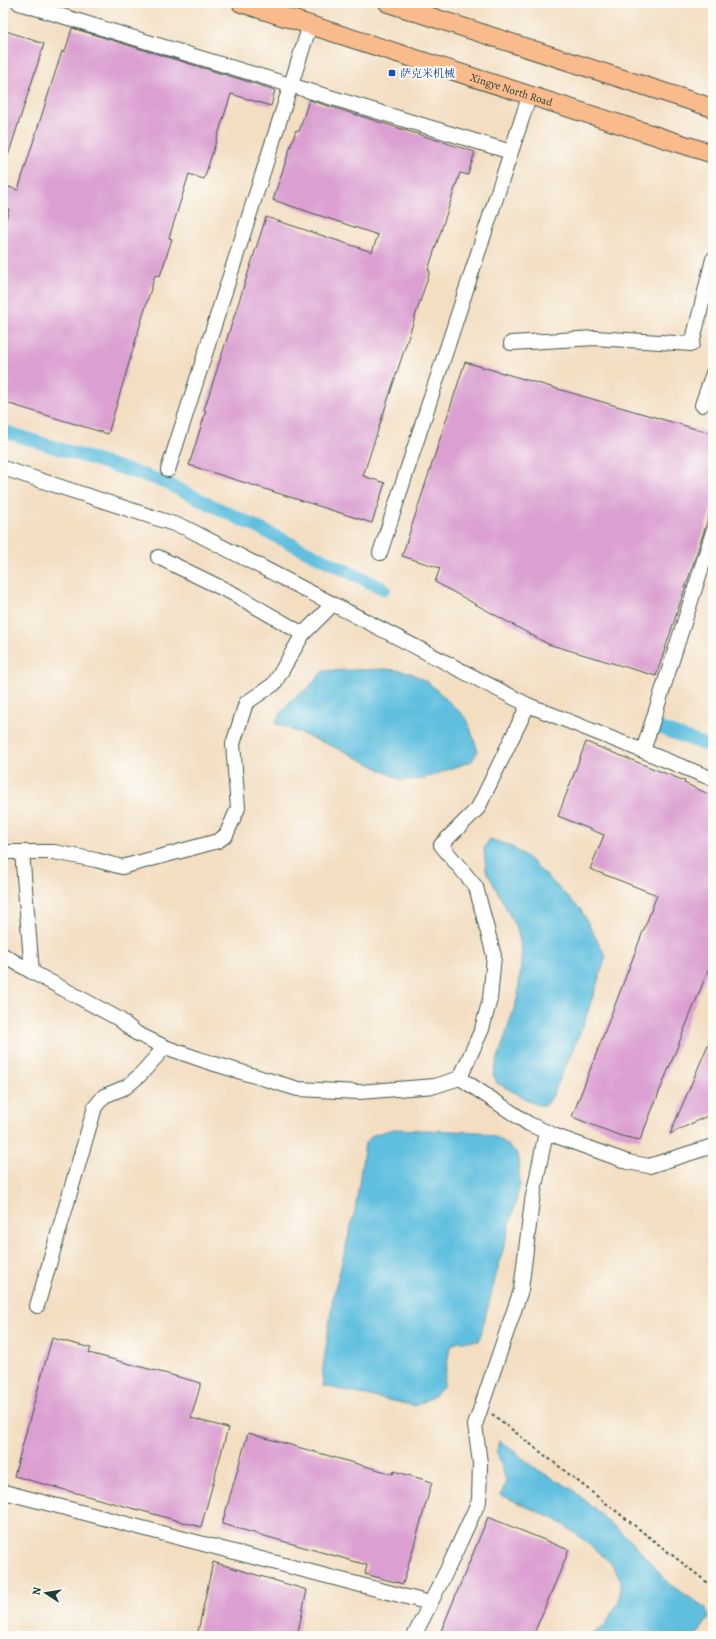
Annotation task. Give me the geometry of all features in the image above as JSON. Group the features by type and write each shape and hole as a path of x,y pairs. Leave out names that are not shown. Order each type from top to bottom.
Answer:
{"main road":[{"name":"Xingye North Road","path":"241,3 529,97 713,154"},
{"path":"388,3 713,108"}],"street":[{"path":"19,3 511,152"},
{"path":"168,470 310,25"},
{"path":"380,553 529,97"},
{"path":"511,343 594,338 692,344 713,259"},
{"path":"702,405 713,373"},
{"path":"3,468 186,528 528,705 713,779"},
{"path":"643,751 713,532"},
{"path":"158,556 234,594 304,634"},
{"path":"3,852 54,852 96,860 122,867 218,841 226,835 238,808 233,744 246,702 274,684 304,634 333,604"},
{"path":"3,955 119,1019 136,1033 165,1047 204,1061 298,1089 359,1092 435,1086 460,1078 482,1029 490,999 494,956 476,887 441,845 478,808 528,705"},
{"path":"22,852 32,972"},
{"path":"37,1306 95,1107 104,1096 126,1087 139,1076 165,1047"},
{"path":"460,1078 529,1124 546,1132 628,1162 649,1166 713,1146"},
{"path":"414,1636 479,1501 480,1463 475,1425 520,1290 532,1201 546,1132"},
{"path":"4,1492 430,1602"}],"path":[{"path":"482,1405 713,1587"}],"water":[{"path":"387,669 409,672 429,683 467,719 478,751 472,761 422,779 401,780 344,751 275,723 290,701 307,689 323,671"},
{"path":"490,839 509,845 528,858 581,910 606,957 583,1026 551,1099 544,1106 535,1104 497,1083 493,1074 518,996 522,953 518,931 486,870 484,848"},
{"path":"393,1129 480,1132 500,1139 518,1154 520,1185 479,1341 458,1341 450,1347 443,1387 436,1395 416,1406 323,1386 322,1375 333,1298 355,1210 365,1143 373,1135"},
{"path":"499,1440 541,1472 572,1489 632,1542 669,1584 706,1608 709,1618 696,1636 589,1636 605,1625 619,1601 621,1580 610,1562 576,1534 556,1520 501,1495 506,1481 497,1451"}],"building":[{"path":"72,28 275,90 271,106 231,94 204,179 189,174 169,238 172,239 160,276 155,275 108,434 3,402 3,229 9,209 3,208 3,185 18,190 62,51 65,52"},
{"path":"3,30 44,44 5,165 3,164"},
{"path":"309,100 475,152 468,175 460,173 428,270 430,271 363,476 385,483 372,523 189,465 206,411 204,410 266,217 372,252 378,235 273,200 296,130 299,131"},
{"path":"465,362 713,434 713,504 656,676 548,644 435,582 440,568 402,556"},
{"path":"586,742 685,781 684,783 713,796 713,958 640,1140 621,1136 572,1117 657,895 590,869 604,835 558,816"},
{"path":"713,1033 713,1113 670,1134"},
{"path":"52,1338 91,1348 89,1353 201,1383 191,1418 228,1428 201,1527 14,1476"},
{"path":"248,1433 393,1474 394,1471 432,1482 403,1584 365,1574 367,1565 222,1524"},
{"path":"488,1517 569,1550 533,1636 439,1636"},
{"path":"213,1562 307,1590 297,1636 197,1636"}],"waterway":[{"path":"3,431 162,481 384,589"},
{"path":"660,728 713,748"}],"place":[{"name":"萨克米机械","path":"392,73"}]}
